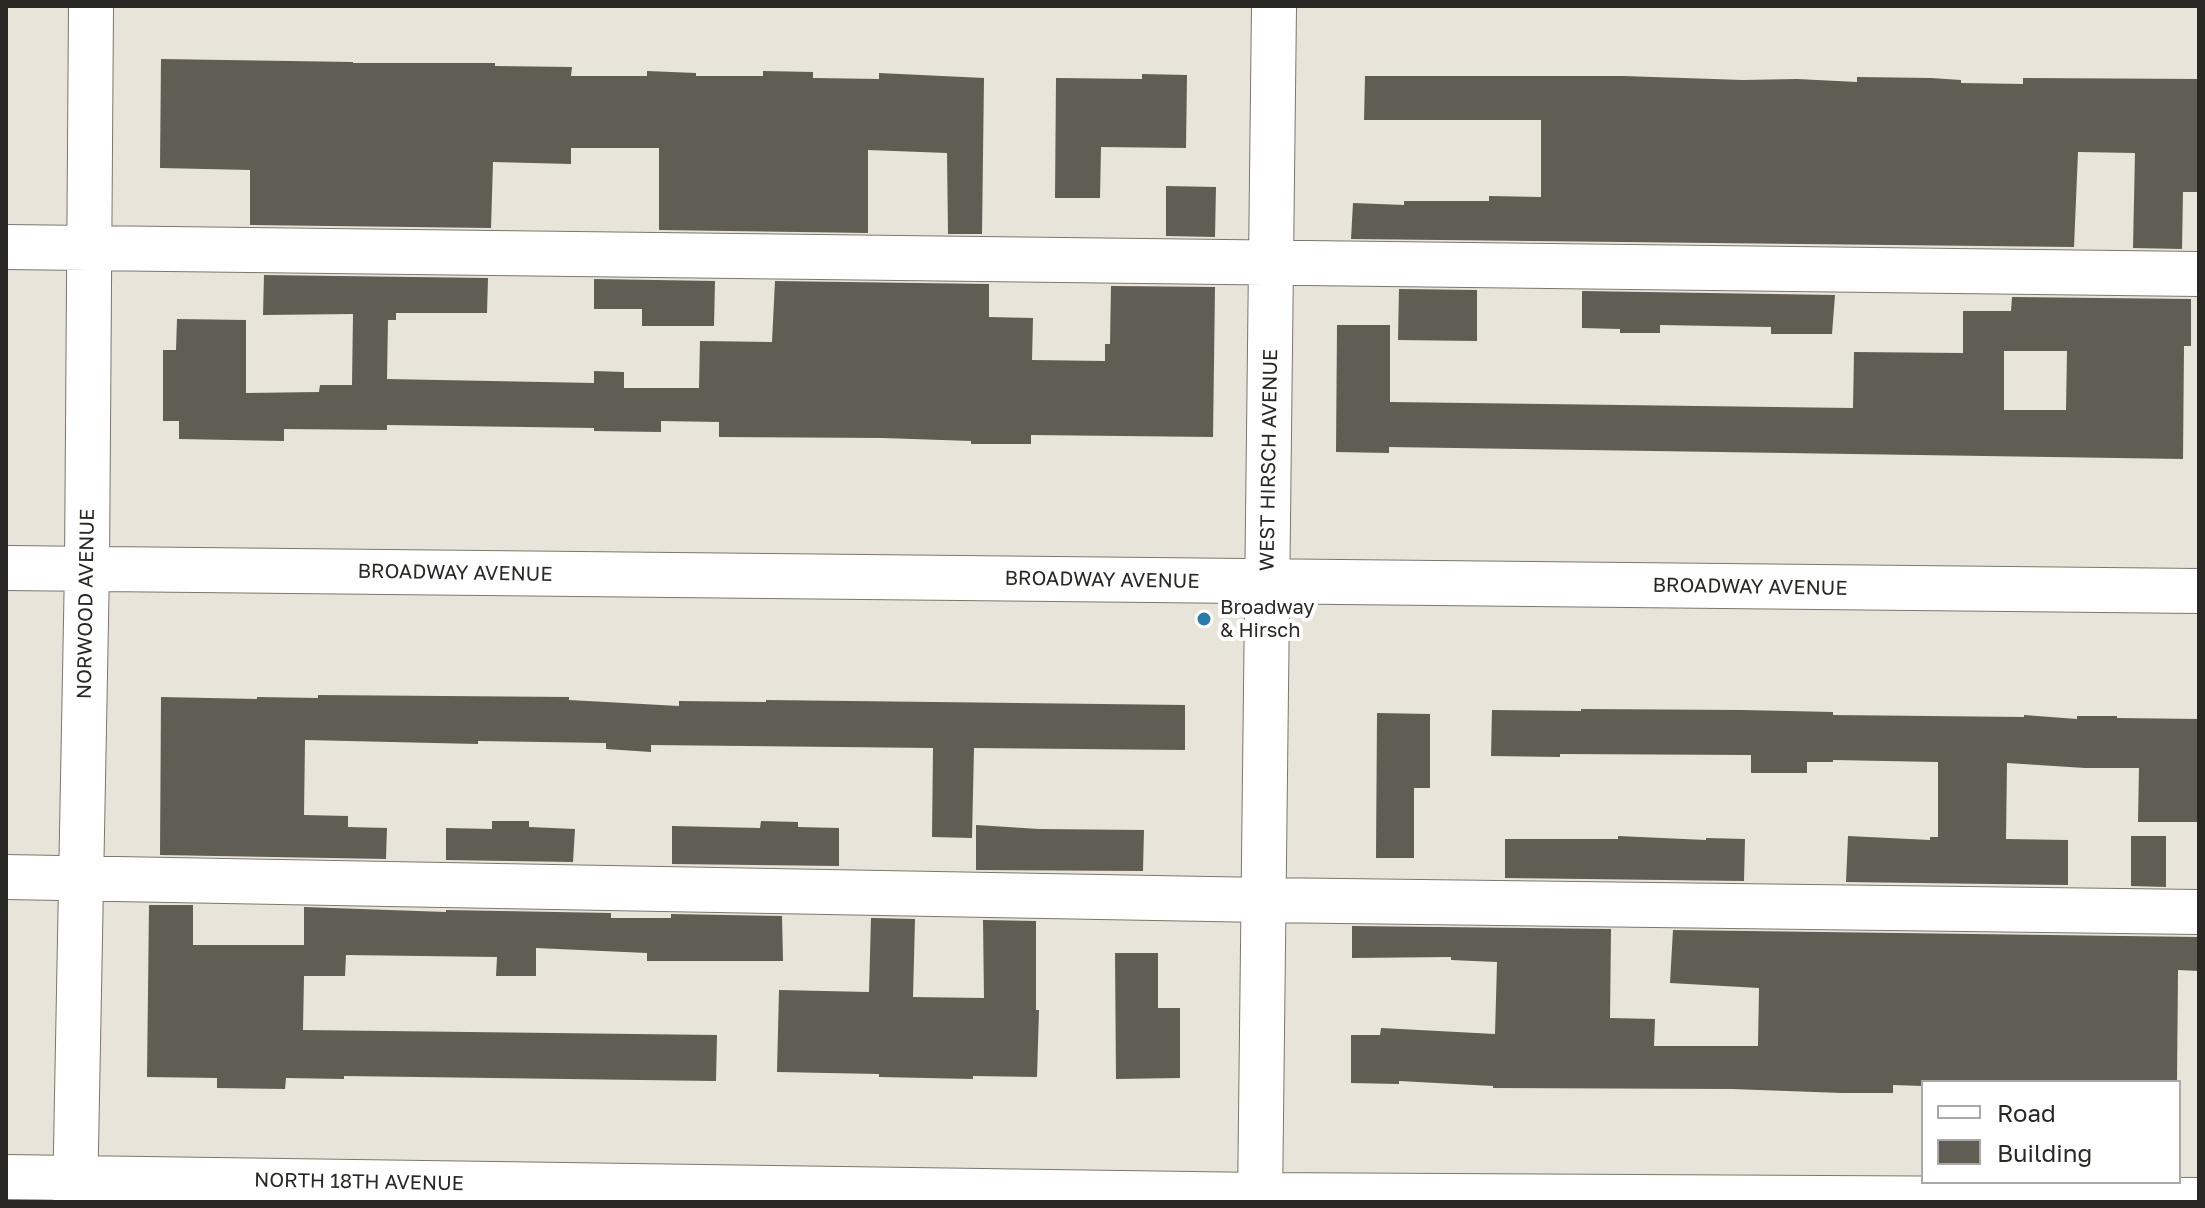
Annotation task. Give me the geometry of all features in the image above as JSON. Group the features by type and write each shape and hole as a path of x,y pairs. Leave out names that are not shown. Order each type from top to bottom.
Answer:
{"street":[{"name":"NORWOOD AVENUE","path":"75,1190 87,568 91,6"},
{"name":"WEST HIRSCH AVENUE","path":"1260,1198 1274,6"},
{"path":"6,247 2199,274"},
{"name":"BROADWAY AVENUE","path":"6,568 2199,591"},
{"path":"6,877 1264,900 2199,912"},
{"name":"NORTH 18TH AVENUE","path":"6,1177 75,1190 1260,1198 2199,1200"}],"building":[{"path":"161,59 495,63 495,66 572,67 571,76 647,76 647,71 696,73 696,76 763,76 763,71 813,72 813,78 879,79 879,73 984,78 982,234 948,234 947,153 868,150 868,233 659,230 659,148 571,148 571,164 493,162 491,228 250,225 250,170 160,168"},
{"path":"1142,74 1187,75 1186,148 1101,147 1100,198 1055,198 1056,78 1142,79"},
{"path":"1365,76 1623,76 1857,82 1857,77 2023,84 2023,78 2199,79 2199,192 2183,192 2182,249 2133,248 2135,153 2078,152 2074,247 1351,239 1353,203 1404,205 1404,201 1489,201 1489,196 1541,197 1541,120 1364,120"},
{"path":"1166,186 1216,187 1215,237 1166,236"},
{"path":"264,275 488,278 487,313 396,313 396,320 388,320 387,379 594,383 594,371 624,372 624,388 699,388 700,341 772,342 775,281 989,284 989,317 1033,318 1032,360 1105,361 1105,344 1110,344 1111,286 1215,287 1213,437 1031,435 1031,444 971,444 971,441 883,438 719,437 719,422 661,421 661,432 387,425 387,430 284,429 284,441 179,439 179,421 163,421 163,350 176,350 177,319 246,320 246,393 319,392 320,385 352,385 353,314 263,315"},
{"path":"594,279 715,281 714,326 642,326 642,309 594,309"},
{"path":"1399,289 1477,290 1477,341 1398,340"},
{"path":"1582,291 1835,295 1832,334 1771,334 1771,327 1660,325 1660,333 1620,333 1620,329 1582,328"},
{"path":"2012,297 2191,299 2191,346 2184,346 2183,459 1389,447 1389,453 1336,452 1337,325 1390,325 1390,402 1853,408 1854,352 1963,353 1963,311 2011,311","holes":["2004,351 2067,351 2066,410 2004,410"]},
{"path":"318,695 569,697 569,700 679,706 679,701 766,700 1185,705 1185,750 974,748 972,838 932,837 933,748 651,745 651,752 606,749 606,743 305,740 304,815 348,816 348,827 387,828 386,859 160,855 161,697 257,699 318,698"},
{"path":"1492,710 2199,719 2199,822 2138,822 2139,768 2007,763 2006,839 2068,840 2068,885 1846,882 1848,836 1930,840 1930,837 1938,837 1938,762 1833,760 1807,762 1807,773 1751,773 1751,755 1491,756"},
{"path":"1377,713 1430,714 1430,788 1414,788 1414,858 1376,858"},
{"path":"492,821 529,821 529,827 575,829 573,862 446,860 446,828 492,829"},
{"path":"761,821 798,822 798,827 839,828 839,866 672,864 672,826 760,828"},
{"path":"976,825 1144,830 1143,871 976,870"},
{"path":"1618,836 1745,839 1744,881 1505,878 1505,839 1618,839"},
{"path":"2131,836 2166,836 2166,887 2131,886"},
{"path":"149,905 193,905 193,945 304,945 304,907 611,913 611,918 671,918 671,914 782,916 783,961 647,961 647,953 536,948 536,976 496,976 497,957 346,955 345,976 304,976 303,1030 717,1035 716,1081 344,1076 344,1079 286,1078 285,1089 217,1088 217,1078 147,1077"},
{"path":"871,918 915,919 913,997 984,998 983,920 1036,921 1036,1010 1039,1010 1037,1077 973,1076 973,1079 777,1072 779,990 869,992"},
{"path":"1352,926 1611,929 1610,1018 1655,1019 1654,1046 1758,1046 1759,988 1670,983 1673,930 2199,937 2199,971 2178,970 2177,1080 1921,1080 1921,1086 1893,1085 1893,1093 1493,1088 1399,1081 1399,1084 1351,1083 1351,1035 1380,1035 1381,1028 1495,1034 1497,962 1451,960 1451,957 1352,958"},
{"path":"1115,953 1158,953 1158,1008 1180,1008 1180,1078 1116,1079"}],"place":[{"name":"Broadway & Hirsch","path":"1204,619"}]}
